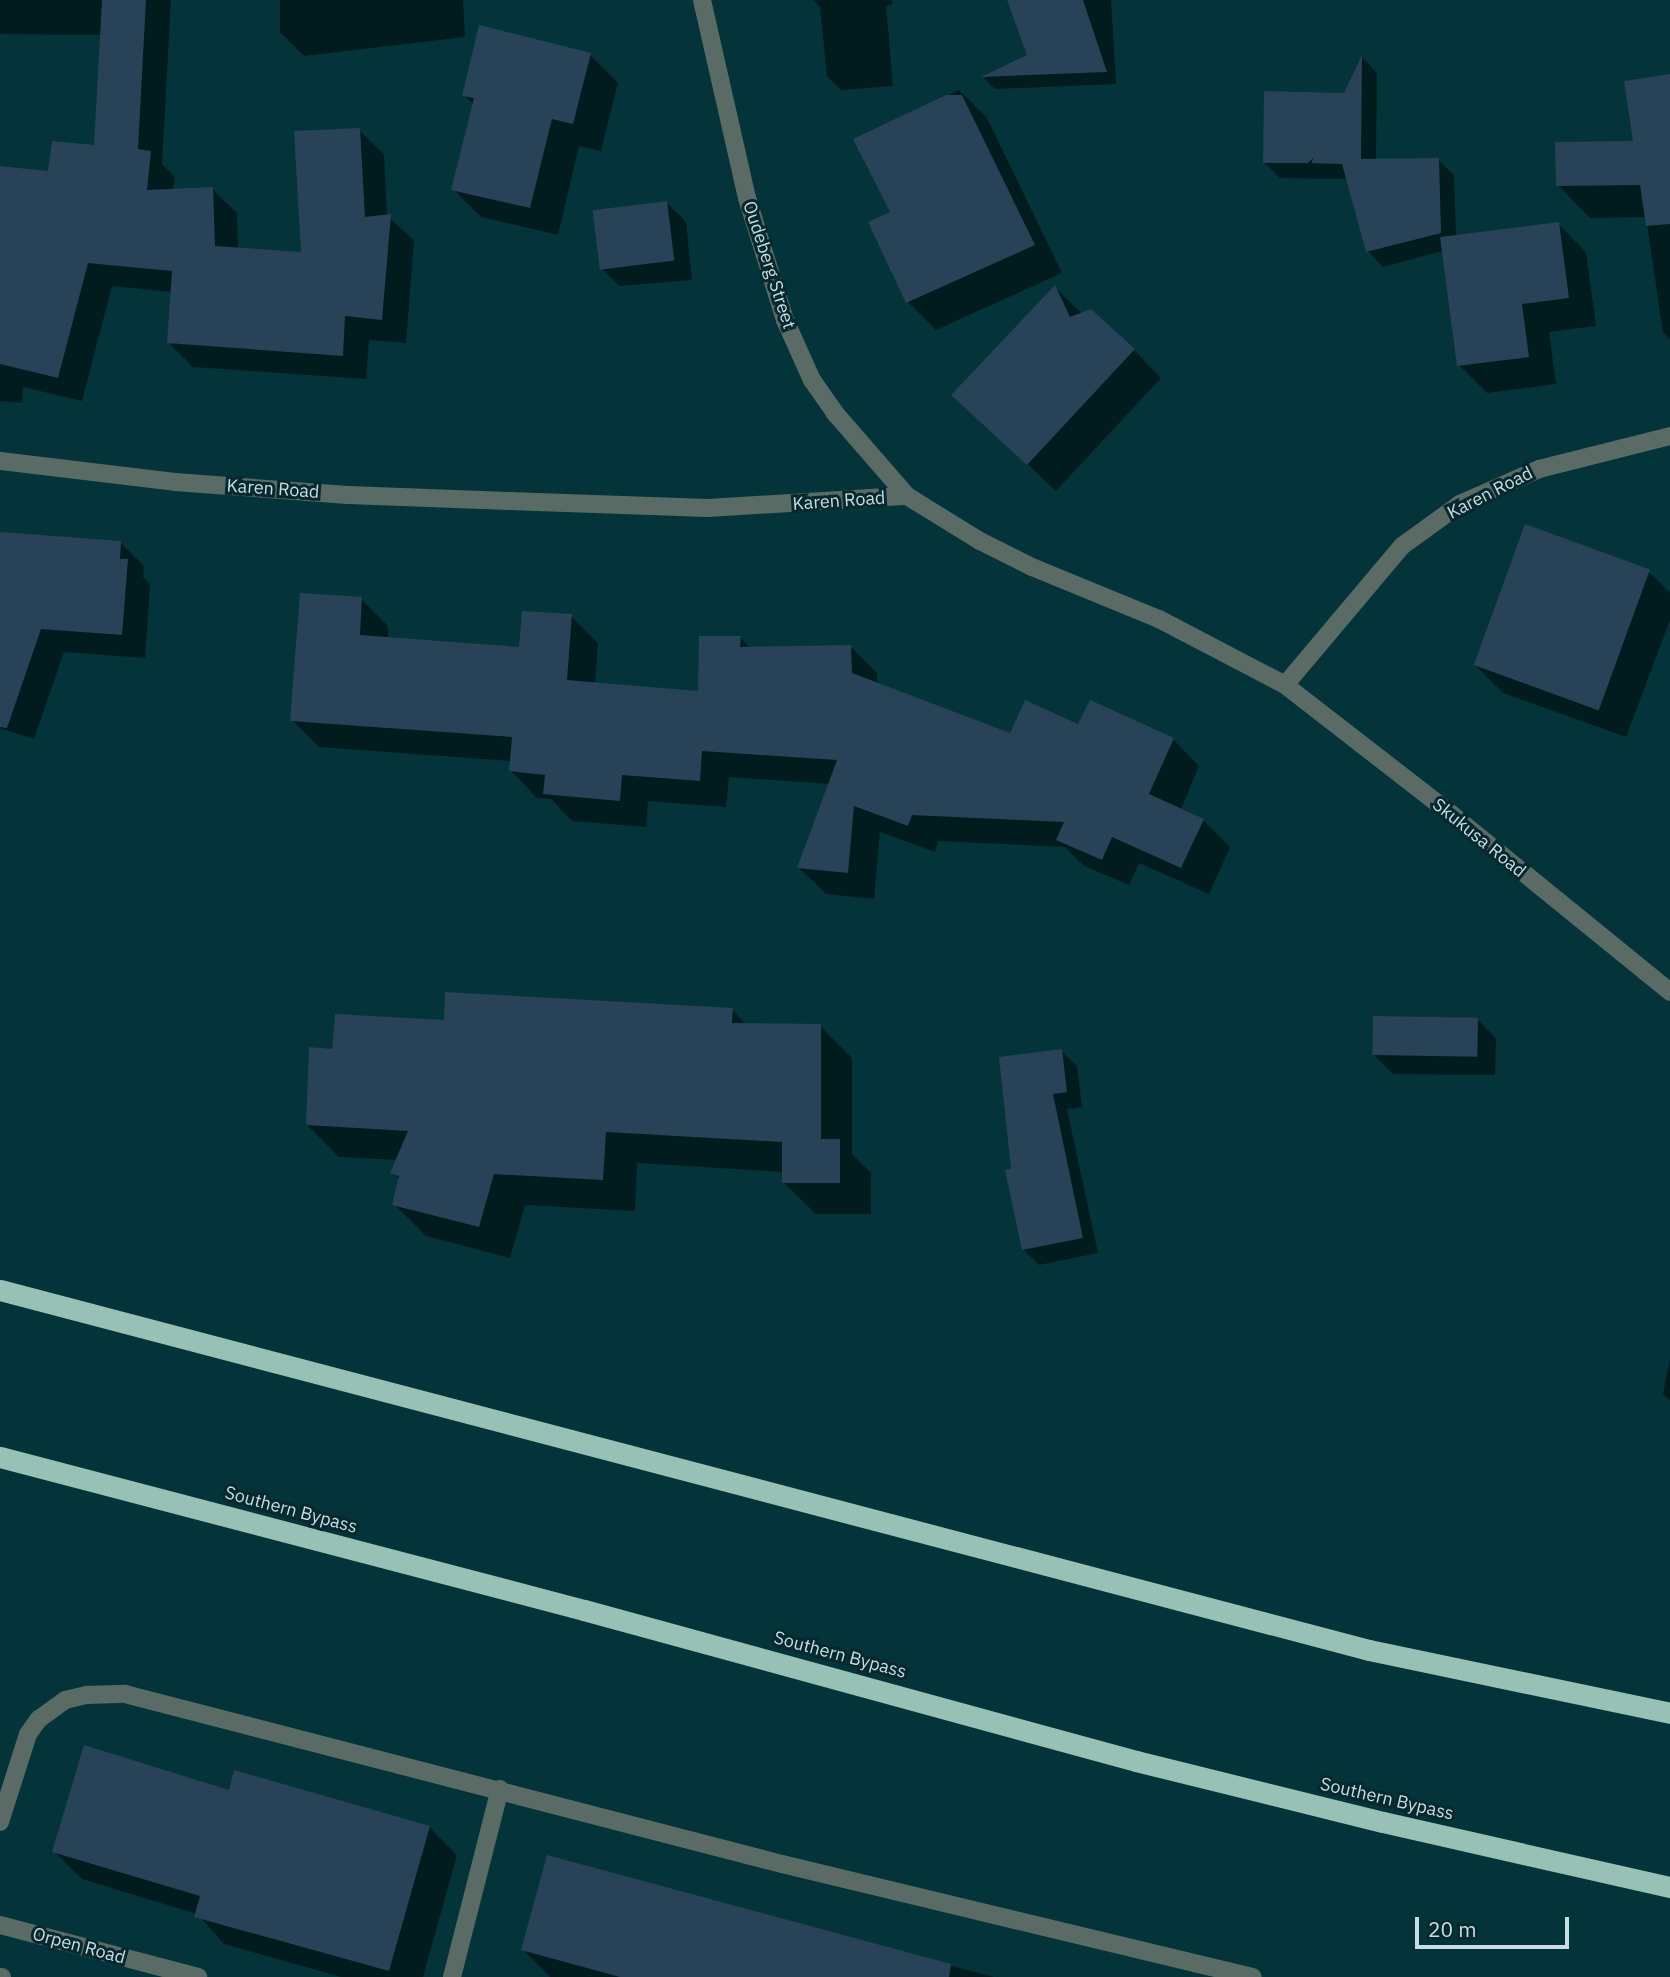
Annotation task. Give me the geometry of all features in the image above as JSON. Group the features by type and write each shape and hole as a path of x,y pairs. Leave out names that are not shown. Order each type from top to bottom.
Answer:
{"highway":[{"path":"0,1290 1369,1650 1670,1713"},
{"name":"Southern Bypass","path":"0,1457 584,1610 1136,1760 1383,1822 1670,1887"}],"street":[{"name":"Oudeberg Street","path":"702,0 747,198 785,320 812,380 842,422 907,496"},
{"name":"Karen Road","path":"0,461 175,482 348,495 708,508 907,496 980,541 1032,567 1160,619 1285,685 1402,546 1460,504 1539,469 1670,436"},
{"name":"Skukusa Road","path":"1285,685 1450,813 1670,992"},
{"path":"0,1822 8,1772 28,1734 50,1709 65,1700 87,1695 125,1694 782,1864 1253,1977"},
{"path":"452,1977 500,1789"},
{"name":"Orpen Road","path":"0,1925 198,1977"}],"building":[{"path":"102,0 146,0 138,149 151,151 147,190 213,187 215,246 301,252 294,131 360,128 365,217 391,214 382,320 345,316 343,356 167,343 172,271 88,263 58,378 0,364 0,166 48,171 52,141 94,145"},
{"path":"1007,0 1083,0 1107,72 981,77 1027,55"},
{"path":"479,25 591,53 573,124 552,119 530,208 451,190 474,98 462,96"},
{"path":"1362,55 1361,159 1439,158 1441,233 1366,252 1342,164 1311,163 1314,157 1308,163 1263,163 1264,91 1344,93"},
{"path":"1670,74 1670,224 1646,226 1640,185 1556,186 1555,142 1633,141 1624,81"},
{"path":"946,95 962,95 1035,245 906,303 868,222 890,212 853,139"},
{"path":"667,201 674,261 600,270 593,210"},
{"path":"1559,222 1569,298 1522,304 1529,357 1457,366 1440,237"},
{"path":"1055,285 1070,317 1091,309 1135,349 1027,465 951,395"},
{"path":"1525,524 1650,569 1599,710 1474,665"},
{"path":"0,532 121,541 120,559 128,559 122,635 41,629 7,728 0,727"},
{"path":"300,593 362,597 360,635 519,647 522,611 572,614 567,680 698,691 699,636 741,636 740,647 851,645 852,673 1010,733 1025,700 1078,724 1090,700 1174,738 1149,794 1204,819 1181,868 1112,837 1102,860 1056,840 1064,822 912,815 908,826 854,806 848,873 797,868 837,760 702,751 700,781 622,775 620,801 543,794 545,775 509,771 512,737 290,721"},
{"path":"445,992 733,1008 732,1023 821,1024 821,1139 840,1139 840,1183 782,1183 782,1142 606,1132 603,1180 494,1174 479,1227 392,1205 399,1176 390,1173 408,1131 306,1125 309,1047 332,1049 335,1014 444,1020"},
{"path":"1373,1016 1478,1018 1477,1057 1372,1055"},
{"path":"1062,1049 1067,1092 1053,1094 1083,1238 1022,1250 1005,1170 1011,1169 999,1057"},
{"path":"84,1745 229,1790 234,1770 430,1826 389,1971 194,1917 200,1896 52,1852"},
{"path":"547,1855 951,1964 949,1977 620,1977 521,1950"}]}
